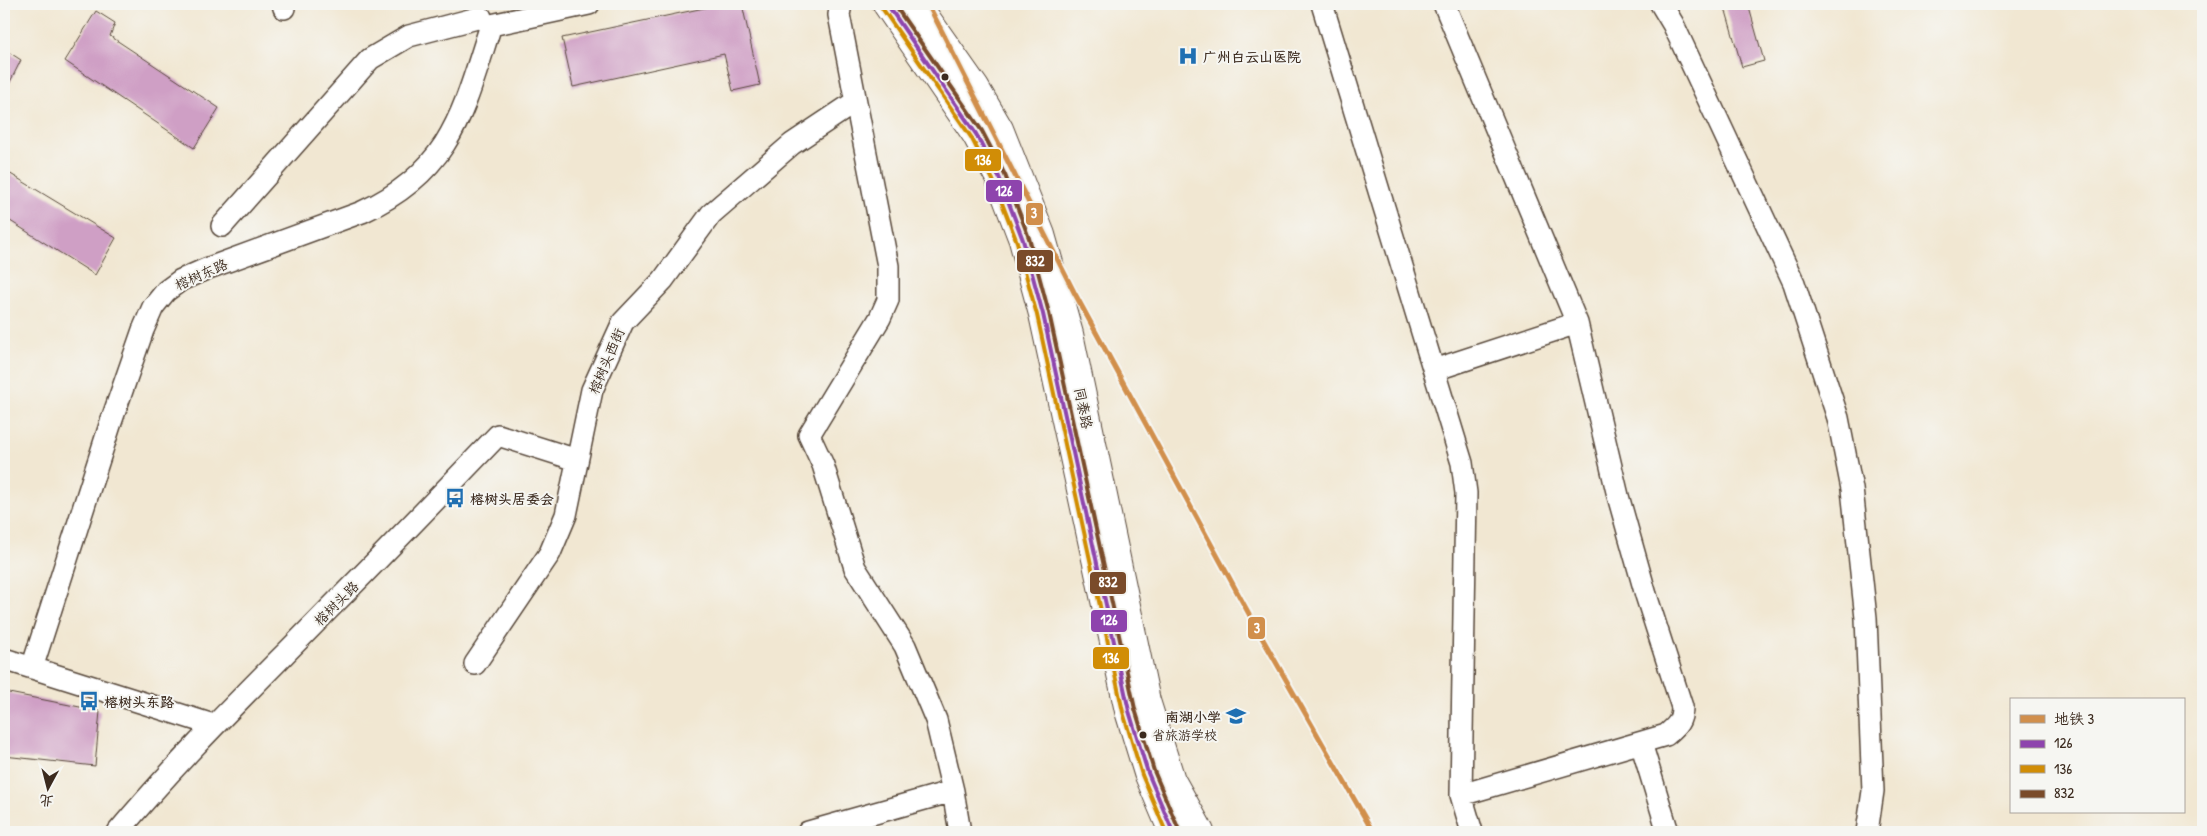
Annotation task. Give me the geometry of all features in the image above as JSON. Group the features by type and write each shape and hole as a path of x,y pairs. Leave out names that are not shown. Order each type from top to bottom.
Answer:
{"main road":[{"name":"同泰路","path":"887,4 976,134 999,177 1020,232 1043,314 1127,703 1148,773 1173,832"},
{"name":"同泰路","path":"916,4 975,88 996,122 1013,159 1041,235 1069,334 1146,701 1171,780 1200,832"}],"street":[{"path":"222,226 370,59 409,36 484,16 589,4"},
{"path":"841,4 839,15 888,266 888,300 870,336 809,435 823,466 855,568 905,646 936,720 953,791 960,832"},
{"path":"1322,4 1462,463 1466,493 1461,795 1472,832"},
{"path":"1444,4 1577,323 1618,496 1646,595 1682,707 1682,717 1678,725 1666,734 1461,795"},
{"path":"1661,4 1673,24 1794,283 1838,418 1852,489 1866,618 1873,791 1867,832"},
{"name":"榕树东路","path":"32,668 114,413 143,330 154,307 166,291 181,280 206,269 362,212 386,201 421,175 438,155 463,109 484,16"},
{"name":"榕树头西街","path":"476,664 550,553 566,515 592,390 622,322 663,280 710,214 792,144 855,102"},
{"path":"1434,370 1577,323"},
{"name":"榕树头路","path":"118,832 160,782 213,725 329,610 498,435 576,460"},
{"path":"4,659 213,725"},
{"path":"1641,743 1668,832"},
{"path":"808,832 953,791"}],"building":[{"path":"723,4 742,4 760,85 733,91 724,54 573,87 562,38"},
{"path":"1724,4 1748,4 1764,61 1742,67"},
{"path":"96,11 115,23 110,36 219,108 194,148 65,61"},
{"path":"4,49 21,60 4,94"},
{"path":"4,170 116,238 95,275 4,217"},
{"path":"4,692 100,711 95,766 4,756"}],"metro line":[{"name":"3","path":"928,4 1074,292 1261,636 1373,832"}],"transit line":[{"name":"126","path":"887,4 976,134 999,177 1023,240 1043,314 1129,711 1148,773 1173,832"},
{"name":"832","path":"894,4 982,131 1005,175 1029,238 1049,313 1135,709 1154,771 1179,830"},
{"name":"136","path":"882,8 971,137 993,180 1017,242 1037,315 1123,712 1142,775 1166,832"}],"place":[{"name":"广州白云山医院","path":"1188,56"},
{"name":"榕树头居委会","path":"455,498"},
{"name":"榕树头东路","path":"89,701"},
{"name":"南湖小学","path":"1236,716"},
{"name":"省旅游学校","path":"1143,735"}]}
